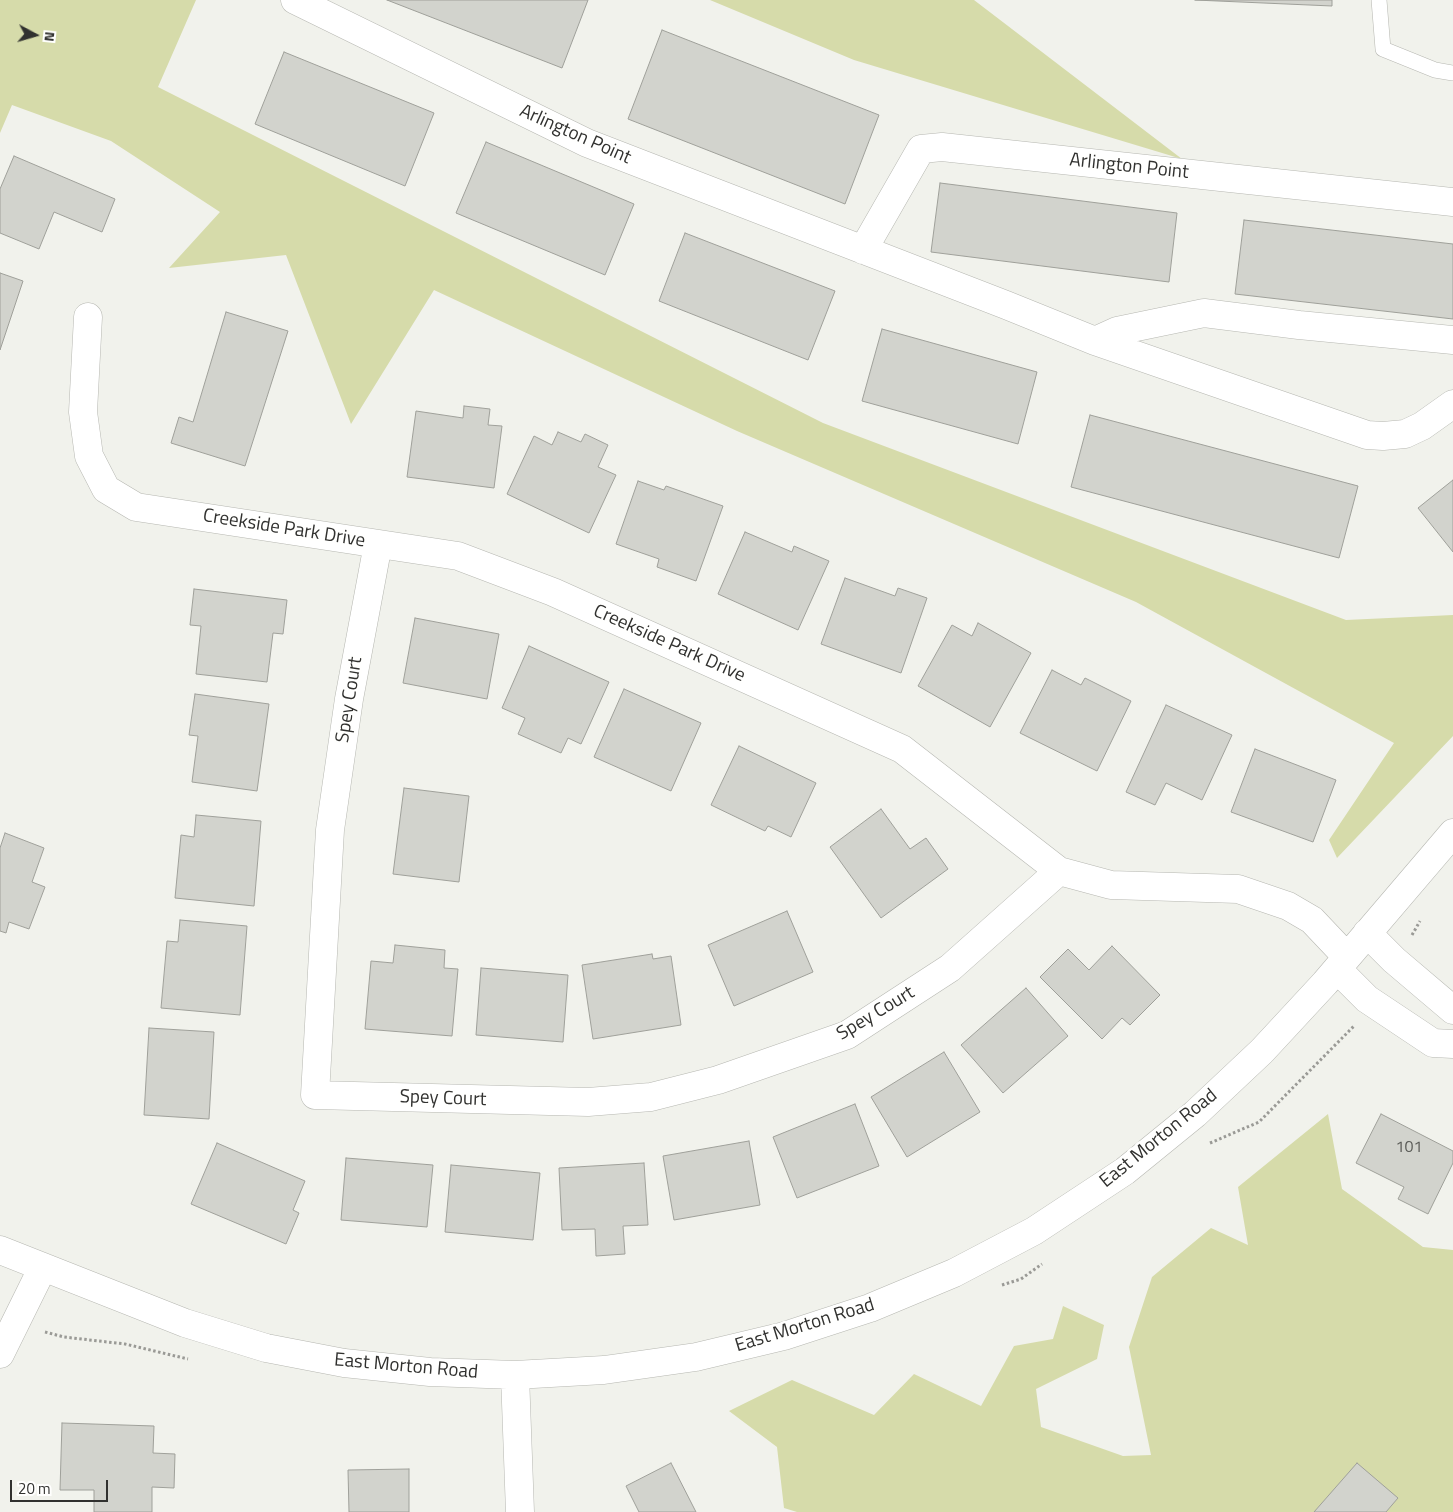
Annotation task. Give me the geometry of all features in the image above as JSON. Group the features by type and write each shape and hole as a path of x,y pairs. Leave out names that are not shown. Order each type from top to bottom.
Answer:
{"street":[{"name":"Arlington Point","path":"295,0 587,143 1094,341 1367,435 1405,434 1422,426 1453,404"},
{"name":"Arlington Point","path":"863,250 920,148 942,147 1453,202"},
{"path":"1094,341 1117,331 1204,313 1299,325 1453,340"},
{"name":"Creekside Park Drive","path":"88,317 83,412 89,456 106,489 136,507 458,556 554,592 902,748 1060,871 1112,885 1238,889 1288,906 1312,920 1367,999 1433,1043 1453,1044"},
{"name":"Spey Court","path":"378,544 349,699 330,830 314,1094 588,1102 651,1098 718,1080 847,1035 950,968 1060,871"},
{"name":"East Morton Road","path":"0,1250 185,1323 266,1348 344,1363 430,1372 515,1375 604,1370 713,1353 784,1336 870,1308 954,1273 1034,1230 1125,1171 1195,1114 1255,1057 1342,963 1453,833"},
{"path":"1367,934 1453,1010"},
{"path":"0,1354 42,1267"},
{"path":"515,1375 520,1512"}],"lane":[{"path":"1379,0 1383,49 1435,70 1453,73"}],"path":[{"path":"1399,964 1422,919"},
{"path":"1209,1144 1259,1122 1376,1004"},
{"path":"998,1286 1021,1279 1043,1263"},
{"path":"15,1324 64,1337 125,1344 189,1359"}],"green space":[{"path":"0,0 196,0 158,87 823,423 1346,620 1453,615 1453,736 1337,858 1329,840 1394,743 1136,602 737,431 434,290 351,424 286,255 169,268 220,212 111,141 12,105 0,133"},
{"path":"710,0 974,0 1182,159 854,60"},
{"path":"1328,1114 1342,1189 1423,1247 1453,1250 1453,1512 797,1512 784,1508 777,1447 729,1411 792,1380 874,1415 914,1374 981,1406 1014,1346 1053,1339 1063,1306 1104,1325 1097,1359 1036,1389 1041,1427 1123,1456 1151,1455 1129,1347 1152,1277 1211,1228 1248,1245 1238,1187"}],"building":[{"path":"387,0 588,0 562,68"},
{"path":"1195,0 1332,0 1332,6"},
{"path":"662,30 879,115 845,204 628,119"},
{"path":"284,52 434,113 405,186 255,124"},
{"path":"486,142 634,204 605,275 456,213"},
{"path":"14,156 115,199 102,232 54,212 39,249 0,233 0,189"},
{"path":"940,183 1177,213 1169,282 931,252"},
{"path":"1244,220 1453,244 1453,319 1235,294"},
{"path":"685,233 835,291 808,360 659,301"},
{"path":"0,273 23,281 0,350"},
{"path":"226,312 288,331 245,466 171,443 179,417 193,422"},
{"path":"882,329 1037,372 1018,444 862,401"},
{"path":"464,406 490,409 488,425 502,426 494,488 407,477 416,411 463,418"},
{"path":"1090,415 1358,486 1339,558 1071,487"},
{"path":"558,432 581,442 585,434 608,445 598,467 616,475 589,533 507,494 534,436 552,445"},
{"path":"1453,480 1453,552 1418,508"},
{"path":"638,481 664,490 666,486 723,506 696,581 657,567 659,559 616,544"},
{"path":"745,532 792,552 794,546 829,561 798,630 718,594"},
{"path":"845,578 895,596 898,588 927,598 901,673 821,644"},
{"path":"194,589 287,600 283,634 273,633 267,682 196,674 201,626 190,625"},
{"path":"415,618 499,634 487,699 403,683"},
{"path":"978,623 1031,653 990,727 918,686 952,625 972,636"},
{"path":"529,646 609,682 581,744 568,738 561,753 518,734 525,718 502,708"},
{"path":"1052,670 1081,685 1085,678 1131,701 1097,771 1020,733"},
{"path":"624,689 701,723 671,791 594,757"},
{"path":"195,694 269,704 257,791 192,782 198,736 189,735"},
{"path":"1166,705 1232,735 1202,800 1166,783 1155,805 1126,792"},
{"path":"739,746 816,783 791,837 768,826 765,831 711,805"},
{"path":"1255,749 1336,780 1313,842 1231,812"},
{"path":"404,788 469,796 459,882 393,874"},
{"path":"881,809 910,849 926,838 948,869 881,918 830,847"},
{"path":"196,815 261,821 254,906 175,898 181,835 194,837"},
{"path":"5,833 44,848 32,882 45,887 29,929 9,922 6,933 0,931 0,848"},
{"path":"787,911 813,972 734,1006 708,945"},
{"path":"180,920 247,926 240,1015 161,1008 167,941 178,942"},
{"path":"395,945 445,950 444,968 458,969 452,1036 365,1029 371,961 393,963"},
{"path":"1112,946 1160,995 1130,1025 1122,1018 1102,1039 1040,977 1068,949 1089,970"},
{"path":"652,954 653,959 671,956 681,1025 593,1039 582,965"},
{"path":"481,968 568,975 563,1042 476,1035"},
{"path":"1026,988 1068,1036 1003,1093 961,1045"},
{"path":"149,1028 214,1032 209,1119 144,1115"},
{"path":"944,1052 980,1112 907,1157 871,1097"},
{"path":"855,1104 879,1166 797,1198 773,1137"},
{"path":"1381,1114 1453,1151 1453,1163 1428,1214 1398,1199 1404,1187 1356,1163"},
{"path":"749,1141 760,1205 674,1220 663,1156"},
{"path":"217,1143 305,1181 293,1210 299,1213 286,1244 191,1204"},
{"path":"346,1158 433,1165 427,1227 341,1220"},
{"path":"644,1163 648,1225 623,1226 625,1254 596,1256 595,1229 562,1230 559,1168"},
{"path":"451,1165 540,1173 533,1240 445,1232"},
{"path":"62,1423 154,1426 153,1453 175,1454 174,1488 152,1487 152,1512 94,1512 94,1490 60,1490"},
{"path":"671,1463 696,1512 639,1512 626,1486"},
{"path":"1357,1463 1398,1498 1386,1512 1314,1512"},
{"path":"409,1469 409,1512 349,1512 348,1470"}]}
